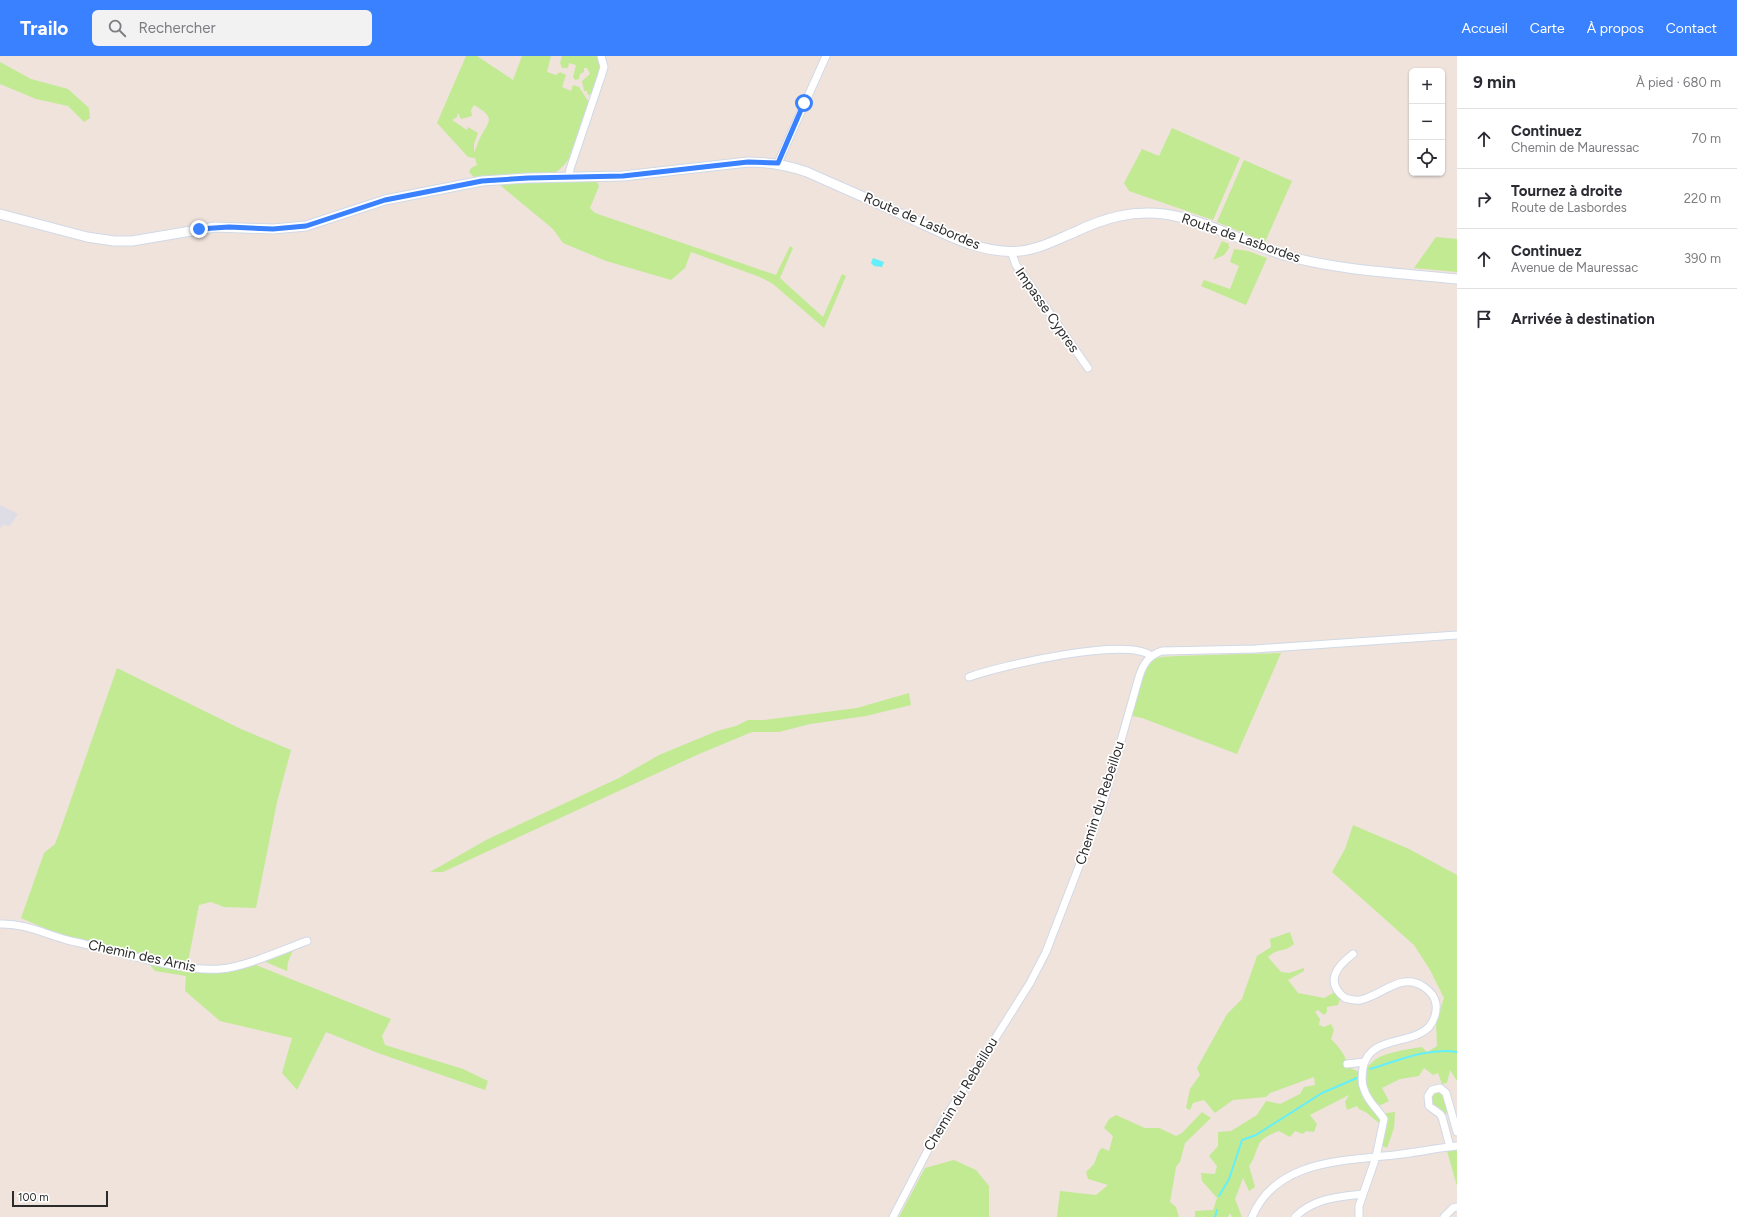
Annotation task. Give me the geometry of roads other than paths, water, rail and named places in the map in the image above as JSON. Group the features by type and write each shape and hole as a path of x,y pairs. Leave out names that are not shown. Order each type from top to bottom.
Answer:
{"street":[{"path":"569,176 604,67 601,56"},
{"path":"778,163 826,56"},
{"name":"Route de Lasbordes","path":"0,214 87,237 132,241 215,227 273,229 299,227 320,222 385,200 429,190 482,181 569,176 623,176 748,162 778,163 807,172 962,240 988,249 1021,251 1045,244 1116,216 1140,212 1156,213 1191,220 1265,249 1299,259 1368,270 1457,279"},
{"name":"Impasse Cypres","path":"1011,251 1016,266 1088,368"},
{"path":"969,677 1018,663 1110,650 1143,651 1151,656 1162,651 1254,649 1457,635"},
{"name":"Chemin du Rebeillou","path":"893,1217 942,1123 1030,983 1046,952 1096,824 1142,668 1151,656"},
{"name":"Chemin des Arnis","path":"0,924 21,925 50,936 159,962 221,969 243,964 307,941"},
{"path":"1353,954 1342,962 1334,975 1336,988 1345,998 1359,1000 1394,984 1409,981 1420,984 1429,990 1435,1002 1435,1016 1428,1027 1417,1034 1376,1048 1365,1062 1362,1077 1364,1089 1384,1119 1376,1157 1359,1206 1359,1217"},
{"path":"1347,1064 1365,1062"},
{"path":"1252,1217 1259,1203 1275,1185 1299,1170 1338,1161 1453,1146 1440,1114 1429,1106 1428,1096 1432,1090 1440,1088 1446,1093 1457,1132"},
{"path":"1295,1217 1302,1210 1319,1201 1363,1194"},
{"path":"1444,1217 1453,1208 1457,1207"}],"water":[{"path":"873,258 884,262 882,267 874,266 871,263"}],"waterway":[{"path":"1370,1069 1424,1053 1435,1051 1457,1052"},
{"path":"1219,1196 1229,1179 1242,1140 1256,1135 1322,1093 1357,1078"},
{"path":"1215,1217 1217,1210"}]}
